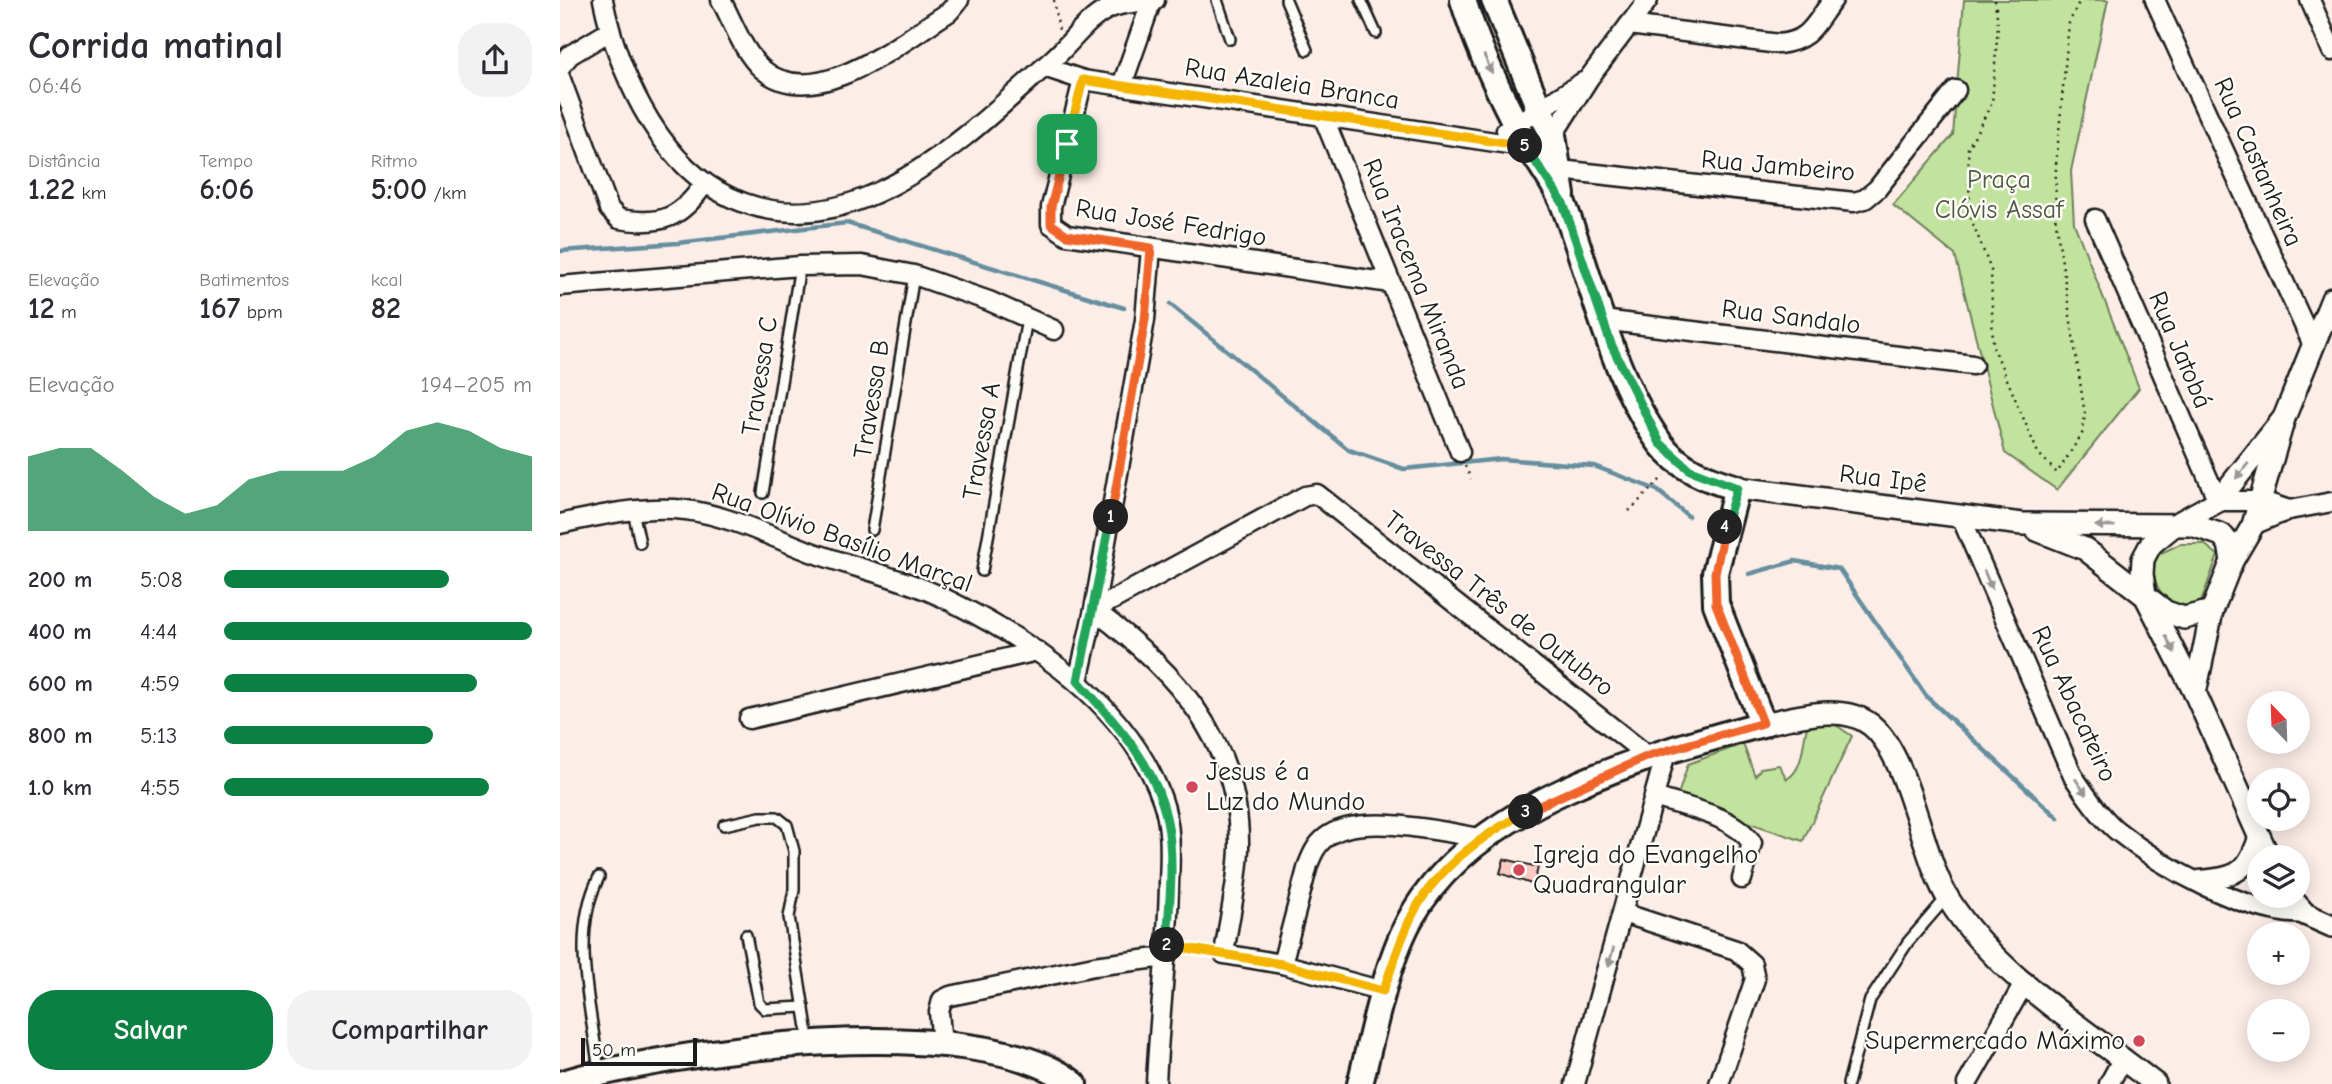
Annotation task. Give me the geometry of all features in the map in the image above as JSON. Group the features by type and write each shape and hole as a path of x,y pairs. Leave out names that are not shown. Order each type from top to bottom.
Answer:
{"main road":[{"path":"1463,0 1515,123 1528,146 1552,172"},
{"path":"1360,1084 1383,991 1410,919 1422,900 1481,838 1557,795 1657,752 1763,723 1716,604 1715,573 1737,488 1690,470 1660,443 1643,413 1602,320 1552,172 1553,135 1540,111 1494,0"},
{"path":"560,1084 598,1072 651,1061 810,1042 973,1048 1040,1063 1074,1084"}],"street":[{"path":"603,0 610,31 649,117 675,155 705,183 743,203 770,210 834,208 884,192 919,170 1044,67 1106,9 1153,0"},
{"path":"721,0 746,47 762,69 782,81 799,85 824,82 849,73 949,12 959,0"},
{"path":"1122,85 1153,0"},
{"path":"1528,146 1553,135 1589,78 1648,0"},
{"path":"1629,25 1779,44 1797,41 1808,34 1833,0"},
{"name":"Rua Castanheira","path":"2155,0 2321,336"},
{"path":"2310,0 2332,51"},
{"path":"560,67 570,55 610,31"},
{"name":"Rua Azaleia Branca","path":"1044,67 1083,80 1528,146"},
{"path":"560,77 609,209 620,219 666,219 681,213 705,183"},
{"path":"1493,141 1515,123 1540,111 1589,78"},
{"name":"Rua José Fedrigo","path":"1083,80 1051,207 1051,224 1067,235 1390,283"},
{"name":"Rua Jambeiro","path":"1552,172 1854,202 1866,199 1877,189 1956,90"},
{"name":"Rua Iracema Miranda","path":"1323,116 1371,228 1390,283 1460,452"},
{"name":"Rua Jatobá","path":"2095,219 2218,501"},
{"path":"1078,681 1094,610 1145,320 1151,248"},
{"path":"560,286 800,266 862,265 915,275 989,301 1054,330"},
{"path":"2195,693 2212,611 2232,561 2253,526 2284,418 2321,336 2332,299"},
{"name":"Rua Sandalo","path":"1602,320 1973,365"},
{"path":"2263,845 2195,693 2145,595 2143,559 2151,544 2173,526 2218,501 2284,418"},
{"name":"Rua Ipê","path":"1737,488 2022,524 2173,526"},
{"name":"Travessa Três de Outubro","path":"1094,610 1305,496 1317,494 1657,752"},
{"path":"2218,501 2262,501 2289,510"},
{"path":"2253,526 2268,517 2289,510 2332,502"},
{"name":"Rua Olívio Basílio Marçal","path":"560,524 633,511 687,510 732,523 944,598 1037,651 1078,681 1123,732 1150,773 1162,799 1170,844 1167,952 1156,1084"},
{"name":"Rua Abacateiro","path":"1961,517 2073,776 2115,829 2195,880 2266,909 2305,914"},
{"name":"Rua Ipê","path":"2022,524 2085,549 2145,595"},
{"path":"2173,526 2192,524 2222,535 2229,544 2232,561"},
{"path":"2145,595 2166,612 2184,618 2212,611"},
{"path":"1094,610 1163,667 1184,690 1225,761 1235,793 1239,849 1224,954 1282,964 1383,991"},
{"path":"748,719 1037,651"},
{"path":"1763,723 1839,713 1871,726 1896,764 1947,897 1968,930 2025,982 2155,1084"},
{"path":"1575,1084 1655,797 1657,752"},
{"path":"1655,797 1713,817 1746,834 1752,843 1742,879"},
{"path":"1282,964 1308,865 1314,850 1325,837 1356,826 1385,825 1481,838"},
{"path":"2195,880 2230,877 2241,871 2252,858 2259,835"},
{"path":"2300,908 2305,914 2331,924"},
{"path":"1623,913 1736,950 1752,964 1755,979 1719,1084"},
{"path":"942,1045 940,1006 950,996 1167,952"},
{"path":"1967,1084 2025,982"},
{"path":"2109,1084 2123,1058"}],"lane":[{"path":"1217,0 1230,39"},
{"path":"1286,0 1307,50"},
{"path":"1361,0 1376,33"},
{"name":"Travessa C","path":"763,493 800,266"},
{"name":"Travessa B","path":"872,530 915,275"},
{"name":"Travessa A","path":"982,571 1027,319"},
{"path":"633,511 640,543"},
{"path":"724,825 760,817 777,817 787,825 794,851 794,890 789,917 810,1042"},
{"path":"598,1072 583,944 583,919 599,877"},
{"path":"1848,1084 1871,1000 1908,942 1947,897"},
{"path":"746,935 759,1003 765,1009 804,1007"}],"path":[{"path":"1054,0 1062,51"},
{"path":"1995,0 1998,25 1992,103 1968,148 1970,216 1991,270 1993,346 2038,453 2057,473 2082,434 2085,415 2055,216 2056,164 2069,23 2080,0"},
{"path":"1629,511 1662,478"},
{"path":"1167,952 1224,954"}],"green space":[{"name":"Praça Clóvis Assaf","path":"1964,0 2108,0 2071,171 2074,223 2139,388 2057,490 2005,453 1955,255 1893,205 1953,135"},
{"path":"2180,544 2204,544 2218,555 2200,605 2179,606 2163,595 2157,586 2154,566 2157,555"},
{"path":"1833,723 1852,736 1803,841 1677,798 1688,764 1743,744 1755,776 1761,768 1779,765 1787,779 1797,769 1807,727"}],"building":[{"name":"Igreja do Evangelho Quadrangular","path":"1504,859 1538,867 1534,885 1500,873"}],"waterway":[{"path":"560,251 678,243 847,223 1124,308"},
{"path":"1170,304 1349,450 1404,469 1501,459 1594,466 1657,490 1688,516"},
{"path":"1749,574 1795,561 1839,569 1927,697 2058,818"}],"place":[{"name":"Jesus é a Luz do Mundo","path":"1192,787"},
{"name":"Igreja do Evangelho Quadrangular","path":"1519,870"},
{"name":"Supermercado Máximo","path":"2139,1041"}],"route":[{"path":"1083,80 1528,146 1563,203 1611,344 1660,443 1690,470 1710,480 1737,488 1723,531 1715,573 1716,604 1763,723 1648,756 1557,795 1481,838 1440,878 1422,900 1410,919 1383,991 1282,964 1167,947 1170,844 1162,799 1138,752 1078,681 1094,610 1145,320 1151,248 1067,235 1051,224 1051,207 1067,144 1083,80"}]}
